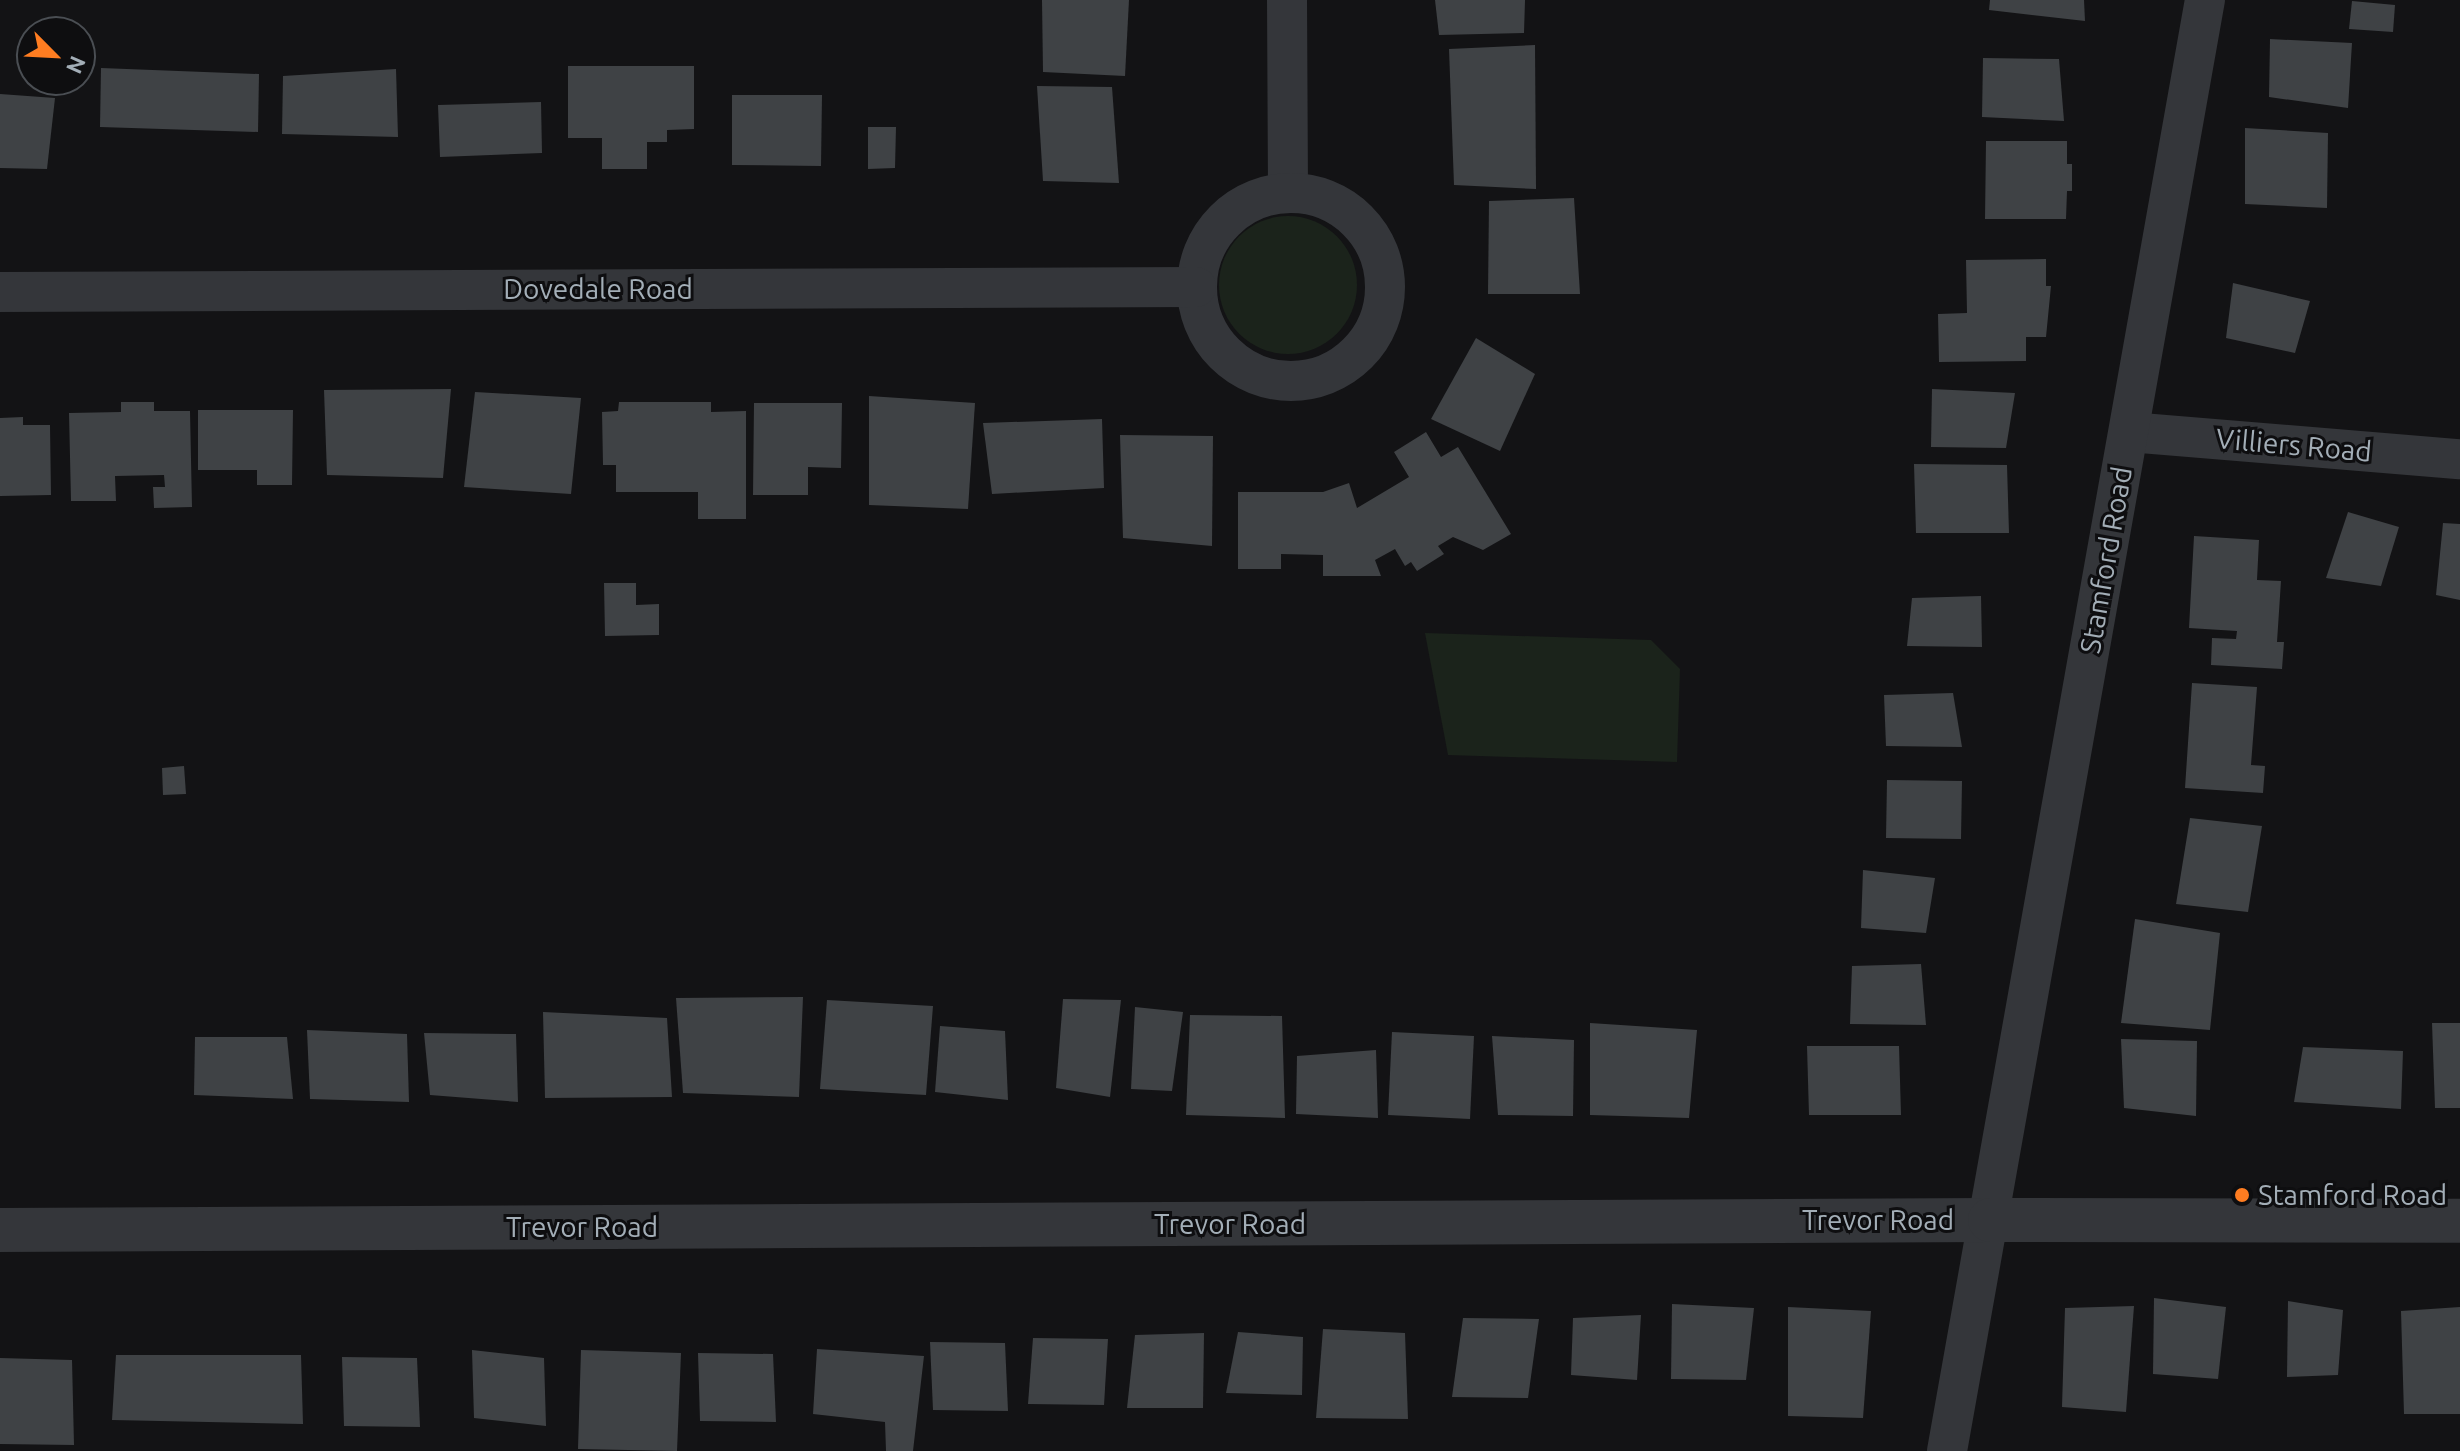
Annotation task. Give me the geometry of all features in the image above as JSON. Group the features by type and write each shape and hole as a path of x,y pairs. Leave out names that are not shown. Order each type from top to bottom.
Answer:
{"street":[{"path":"1287,0 1288,192"},
{"name":"Stamford Road","path":"1947,1451 2205,0"},
{"path":"1288,192 1318,195 1345,208 1367,228 1381,255 1386,284 1382,314 1369,342 1348,363 1322,377 1292,382 1263,378 1235,364 1214,343 1201,317 1196,287 1201,258 1213,232 1234,211 1259,197 1288,192"},
{"name":"Dovedale Road","path":"0,292 1196,287"},
{"name":"Villiers Road","path":"2129,432 2460,459"},
{"name":"Trevor Road","path":"0,1230 1990,1220 2460,1221"}],"shaded area":[{"path":"1288,216 1314,221 1337,236 1352,259 1357,285 1352,311 1337,334 1314,349 1288,354 1262,349 1239,334 1224,311 1219,285 1224,259 1239,236 1262,221"},
{"path":"1425,633 1651,640 1680,669 1677,762 1448,755"}],"building":[{"path":"1042,0 1129,0 1125,76 1043,72"},
{"path":"1435,0 1525,0 1524,33 1439,35"},
{"path":"1990,0 2084,0 2085,21 1989,10"},
{"path":"2352,1 2395,5 2393,32 2349,29"},
{"path":"2270,39 2352,43 2348,108 2269,97"},
{"path":"1535,45 1536,189 1454,185 1449,49"},
{"path":"1983,58 2059,59 2064,121 1982,117"},
{"path":"568,66 694,66 694,129 667,130 667,142 647,142 647,169 602,169 602,138 568,138"},
{"path":"101,68 259,74 258,132 100,127"},
{"path":"396,69 398,137 282,134 283,76"},
{"path":"1037,86 1112,87 1119,183 1043,181"},
{"path":"0,94 55,98 47,169 0,168"},
{"path":"732,95 822,95 821,166 732,165"},
{"path":"541,102 542,153 440,157 438,105"},
{"path":"868,127 896,127 895,168 868,169"},
{"path":"2245,128 2328,133 2327,208 2245,204"},
{"path":"1986,141 2067,141 2067,164 2072,164 2072,191 2067,191 2066,219 1985,219"},
{"path":"1574,198 1580,294 1488,294 1489,201"},
{"path":"2046,259 2046,286 2051,286 2046,337 2026,337 2026,361 1939,362 1938,314 1967,313 1966,260"},
{"path":"2233,283 2310,301 2295,353 2226,338"},
{"path":"1476,338 1535,374 1500,451 1431,419"},
{"path":"451,389 443,478 327,475 324,390"},
{"path":"1932,389 2015,393 2006,448 1931,447"},
{"path":"475,392 581,398 571,494 464,487"},
{"path":"869,396 975,403 968,509 869,505"},
{"path":"121,402 154,402 154,411 190,411 192,507 154,508 153,487 165,487 164,475 115,476 116,501 71,501 69,413 121,412"},
{"path":"619,402 711,402 711,412 746,411 746,519 698,519 698,492 616,492 616,465 603,465 602,412 618,411"},
{"path":"754,403 842,403 841,468 808,467 808,495 753,495"},
{"path":"198,410 293,410 292,485 257,485 257,470 198,470"},
{"path":"23,417 23,425 50,425 51,495 0,496 0,418"},
{"path":"1102,419 1104,488 992,494 983,423"},
{"path":"1426,432 1441,457 1458,447 1511,534 1483,550 1453,537 1438,546 1444,554 1417,571 1411,562 1405,566 1395,549 1375,560 1381,576 1323,576 1323,555 1281,554 1281,569 1238,569 1238,492 1323,492 1349,483 1357,508 1409,477 1394,452"},
{"path":"1120,435 1213,436 1212,546 1123,538"},
{"path":"1914,464 2007,465 2009,533 1916,533"},
{"path":"2348,512 2399,527 2381,586 2326,578"},
{"path":"2443,523 2460,524 2460,600 2436,595"},
{"path":"2194,536 2259,540 2257,580 2281,581 2277,642 2284,642 2282,669 2211,665 2212,638 2236,639 2237,631 2189,628"},
{"path":"604,583 636,583 636,605 659,604 659,635 605,636"},
{"path":"1981,596 1982,647 1907,646 1912,598"},
{"path":"2192,683 2257,687 2251,765 2265,766 2263,793 2185,788"},
{"path":"1953,693 1962,747 1886,746 1884,695"},
{"path":"184,766 186,794 163,795 162,768"},
{"path":"1887,780 1962,781 1961,839 1886,838"},
{"path":"2190,818 2262,826 2248,912 2176,904"},
{"path":"1863,870 1935,878 1926,933 1861,928"},
{"path":"2135,919 2220,933 2210,1030 2121,1023"},
{"path":"1921,964 1926,1025 1850,1024 1852,966"},
{"path":"803,997 799,1097 683,1093 676,998"},
{"path":"1063,999 1121,1000 1110,1097 1056,1088"},
{"path":"827,1000 933,1006 926,1095 820,1089"},
{"path":"1135,1007 1183,1012 1172,1091 1131,1089"},
{"path":"543,1012 667,1018 672,1097 545,1098"},
{"path":"1190,1015 1282,1016 1285,1118 1186,1115"},
{"path":"1590,1023 1697,1030 1689,1118 1590,1115"},
{"path":"2432,1023 2460,1023 2460,1108 2435,1108"},
{"path":"940,1026 1005,1031 1008,1100 935,1092"},
{"path":"307,1030 407,1034 409,1102 310,1099"},
{"path":"1392,1032 1474,1036 1470,1119 1388,1115"},
{"path":"424,1033 516,1034 518,1102 430,1095"},
{"path":"1492,1036 1574,1040 1573,1116 1498,1115"},
{"path":"195,1037 287,1037 293,1099 194,1095"},
{"path":"2121,1039 2197,1041 2196,1116 2124,1108"},
{"path":"1807,1046 1899,1046 1901,1115 1809,1115"},
{"path":"2303,1047 2403,1051 2401,1109 2294,1102"},
{"path":"1376,1050 1378,1118 1296,1114 1297,1056"},
{"path":"2154,1298 2226,1307 2218,1379 2153,1374"},
{"path":"2288,1301 2343,1310 2338,1375 2287,1377"},
{"path":"1672,1304 1754,1308 1746,1380 1671,1379"},
{"path":"2134,1306 2126,1412 2062,1407 2065,1308"},
{"path":"1788,1307 1871,1311 1863,1418 1788,1416"},
{"path":"2460,1307 2460,1414 2404,1414 2401,1311"},
{"path":"1641,1315 1637,1380 1571,1375 1573,1318"},
{"path":"1463,1318 1539,1319 1528,1398 1452,1397"},
{"path":"1323,1329 1405,1333 1408,1419 1316,1418"},
{"path":"1238,1332 1303,1337 1302,1395 1226,1393"},
{"path":"1204,1333 1203,1408 1127,1408 1135,1335"},
{"path":"1033,1338 1108,1339 1104,1405 1028,1404"},
{"path":"930,1342 1005,1343 1008,1411 933,1410"},
{"path":"817,1349 924,1356 913,1451 886,1451 885,1422 813,1414"},
{"path":"472,1350 544,1358 546,1426 474,1418"},
{"path":"581,1350 681,1353 677,1451 578,1449"},
{"path":"698,1353 773,1354 776,1422 700,1421"},
{"path":"116,1355 301,1355 303,1424 112,1420"},
{"path":"342,1357 417,1358 420,1427 344,1426"},
{"path":"0,1358 72,1360 74,1445 0,1444"}],"place":[{"name":"Stamford Road","path":"2242,1195"}]}
